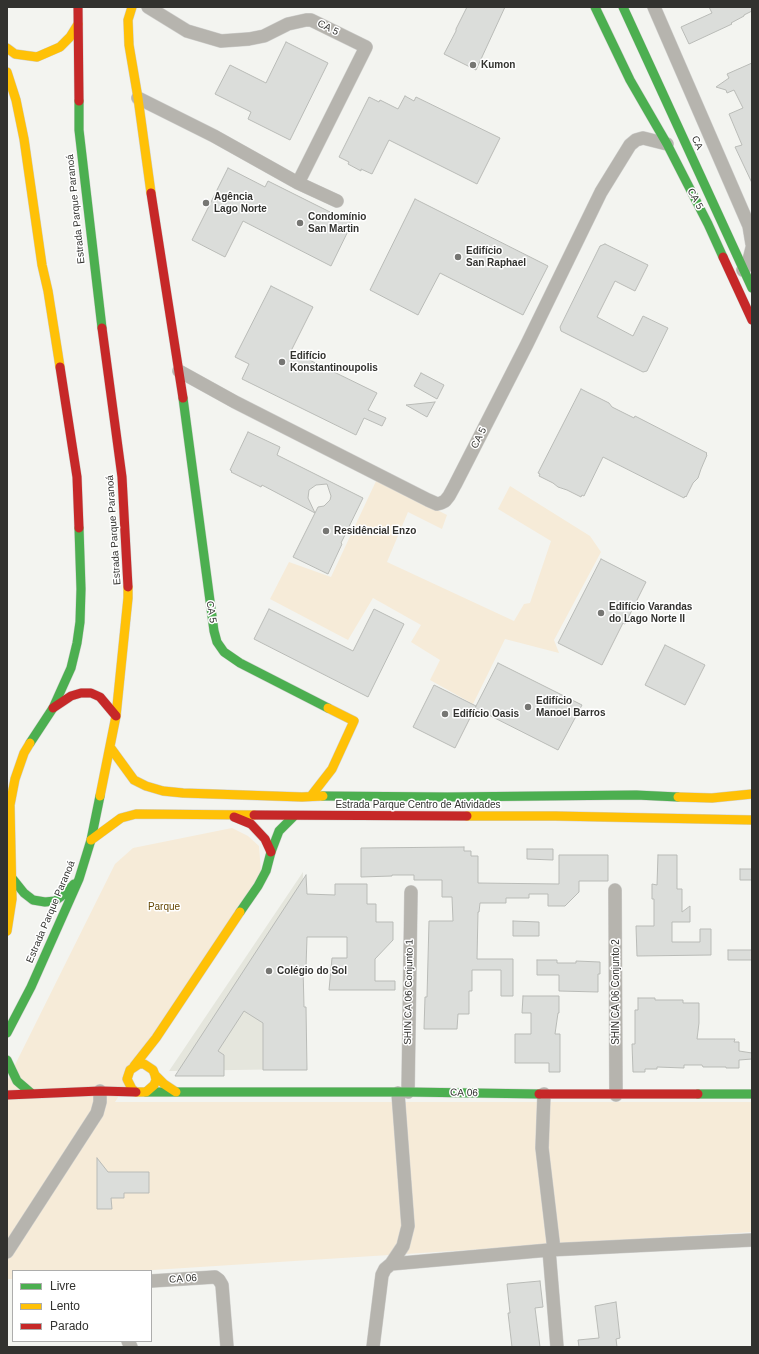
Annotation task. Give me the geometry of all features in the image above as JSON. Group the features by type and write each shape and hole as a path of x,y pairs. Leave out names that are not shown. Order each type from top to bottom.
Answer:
{"main road":[{"name":"Estrada Parque Paranoá","path":"7,1033 31,986 79,879 91,840 116,716 128,598 128,570 122,477 95,276 79,130 78,7"},
{"name":"CA 5","path":"132,7 128,20 129,45 138,98 156,233 179,371 211,617 218,642 224,652 240,663 354,721 332,770 310,796"},
{"name":"CA 5","path":"595,7 636,78 667,144 708,224 752,320"},
{"name":"CA","path":"623,7 749,280"},
{"path":"7,48 15,54 37,57 60,47 70,37 78,24"},
{"path":"636,78 652,71"},
{"path":"7,72 16,100 24,139 42,265 48,291 77,477 80,542 80,622 71,668 53,708 24,753 11,780 8,823 12,900 7,930"},
{"path":"53,708 71,696 80,693 91,693 100,697 116,716"},
{"name":"Estrada Parque Centro de Atividades","path":"110,747 134,780 146,786 163,791 183,793 310,796 336,789 447,797 636,795 712,798 752,794"},
{"path":"332,770 336,789"},
{"name":"Estrada Parque Centro de Atividades","path":"91,840 121,818 136,814 294,816 556,816 752,820"},
{"path":"230,815 251,824 265,839 271,852"},
{"path":"136,1092 132,1089 127,1079 130,1070 156,1038 258,886 266,871 271,852 279,832 294,816"},
{"path":"12,878 24,893 34,900 45,902 55,901 67,892 79,879"},
{"path":"146,1092 154,1085 156,1080 154,1065 156,1038"},
{"path":"7,1060 17,1082 31,1093"},
{"path":"134,1066 139,1064 149,1066 154,1065"},
{"path":"154,1065 164,1084 176,1092"},
{"name":"CA 06","path":"7,1094 100,1091 168,1093 403,1092 616,1095 752,1094"}],"street":[{"name":"CA 5","path":"148,7 187,31 220,41 249,40 264,36 288,24 311,20 366,47 298,183"},
{"path":"654,7 749,226 752,244"},
{"path":"138,98 214,136 298,183 336,201"},
{"name":"CA 5","path":"179,371 242,405 428,500 437,504 441,503 449,496 527,344 601,192 630,145 636,140 643,138 667,144"},
{"path":"749,280 748,264 752,248"},
{"name":"SHIN CA 06 Conjunto 2","path":"615,890 616,1095"},
{"name":"SHIN CA 06 Conjunto 1","path":"373,1347 382,1275 403,1246 408,1226 403,1092 411,892"},
{"path":"7,1252 97,1113 100,1102 100,1091"},
{"path":"544,1094 542,1148 552,1250 557,1347"},
{"path":"391,1264 552,1250 752,1240"},
{"name":"CA 06","path":"152,1281 215,1277 219,1280 222,1285 227,1347"}],"shaded area":[{"name":"Colégio do Sol","path":"303,872 299,1069 169,1071"}],"green space":[{"path":"377,479 447,515 442,529 408,512 387,562 514,621 524,604 530,603 551,541 498,509 510,486 590,536 601,552 554,640 559,653 505,639 473,704 430,680 440,660 411,642 421,625 373,598 348,640 270,599 289,562 331,577"},
{"name":"Parque","path":"232,828 248,836 259,846 261,872 115,1102 752,1102 752,1232 152,1270 12,1270 12,1279 7,1279 7,1081 115,864 133,848"}],"building":[{"path":"467,7 505,7 476,70 444,54"},
{"path":"709,7 752,7 752,11 731,23 732,24 689,44 681,27 712,13"},
{"path":"286,42 328,63 290,140 248,119 251,112 215,94 230,65 266,83"},
{"path":"752,63 752,183 735,147 742,145 729,114 743,108 734,90 727,93 726,90 716,87 729,78 727,74"},
{"path":"405,96 414,101 416,97 500,138 477,184 389,140 372,174 361,169 361,171 339,157 369,97 379,102 380,100 398,109"},
{"path":"228,168 265,187 268,181 352,223 331,266 243,221 225,257 192,240"},
{"name":"Edifício San Raphael","path":"415,199 548,266 523,315 440,273 418,315 370,290"},
{"path":"605,244 648,265 635,291 615,281 597,317 633,336 643,316 668,328 647,371 643,372 561,331 560,327 600,246"},
{"name":"Edifício Konstantinoupolis","path":"271,286 313,307 291,351 377,393 368,410 386,418 382,426 364,418 356,435 242,379 249,364 235,357"},
{"path":"421,373 444,385 437,399 414,386"},
{"path":"581,389 609,403 612,407 634,418 635,416 707,453 698,478 693,483 686,497 685,496 684,498 603,457 584,496 582,495 581,497 558,487 539,476 540,474 538,473"},
{"path":"435,402 427,417 406,405"},
{"path":"248,432 280,447 277,455 363,498 328,574 293,557 315,513 262,485 261,487 231,472 232,471 230,470","holes":["327,484 331,496 330,500 324,506 318,507 315,513 308,498 309,490 316,485"]},
{"name":"Edifício Varandas do Lago Norte II","path":"601,559 646,582 602,665 558,643"},
{"path":"269,609 353,651 374,609 404,624 368,697 254,639"},
{"path":"665,645 705,665 685,705 645,685"},
{"name":"Edifício Manoel Barros","path":"498,663 582,705 558,750 475,708 455,748 413,727 434,685 476,706"},
{"path":"464,847 464,851 471,851 471,856 478,856 478,883 559,884 559,855 608,855 608,881 579,881 579,892 565,906 548,906 548,894 529,894 529,898 506,898 506,903 480,903 478,912 477,959 513,959 513,996 501,996 501,970 472,970 472,991 469,991 469,1014 458,1014 457,1029 424,1029 425,997 427,997 429,921 453,921 452,897 442,897 442,880 414,880 414,875 361,877 361,848"},
{"path":"527,849 553,849 553,860 527,859"},
{"path":"658,855 677,855 677,889 682,889 682,912 690,906 690,922 672,922 672,942 700,942 700,929 711,929 711,955 637,956 636,926 654,926 654,899 652,899 652,884 657,885"},
{"path":"740,869 752,869 752,880 740,880"},
{"path":"306,875 307,894 335,895 335,884 367,884 367,904 376,904 376,922 393,922 393,940 375,959 375,981 395,981 395,990 329,990 332,958 347,958 347,937 307,937 306,967 303,967 304,1007 306,1007 307,1070 263,1070 263,1023 244,1011 218,1051 224,1055 224,1076 175,1076"},
{"path":"513,921 539,922 539,936 513,936"},
{"path":"728,950 752,950 752,960 728,960"},
{"path":"537,960 557,960 557,963 576,963 576,961 600,962 598,992 559,991 559,975 537,975"},
{"path":"523,996 559,996 559,1013 555,1034 560,1034 560,1072 549,1072 549,1063 515,1063 515,1034 531,1034 531,1013 522,1013"},
{"path":"638,998 655,998 655,1000 683,1000 683,1003 699,1003 697,1039 735,1039 734,1042 739,1042 739,1051 752,1053 752,1059 739,1060 739,1068 684,1065 684,1068 657,1067 657,1069 645,1069 645,1072 633,1072 632,1044 635,1044 635,1010 638,1010"},
{"path":"97,1158 108,1172 149,1172 149,1193 124,1193 124,1198 111,1198 112,1209 97,1209"},
{"path":"540,1281 543,1307 535,1308 540,1347 512,1347 508,1313 510,1313 507,1284"},
{"path":"616,1302 620,1338 616,1339 617,1347 579,1347 578,1340 599,1338 595,1306"}],"traffic: fast":[{"path":"595,7 630,80 667,144 708,224 723,257"},
{"path":"623,7 752,288"},
{"path":"79,101 79,130 102,328"},
{"path":"183,398 214,631 217,642 224,652 240,663 328,708"},
{"path":"30,743 53,708 71,668 77,643 80,622 81,589 79,528"},
{"path":"323,796 447,797 636,795 678,797"},
{"path":"7,1033 31,987 79,879 91,840 100,796"},
{"path":"240,912 258,886 266,871 279,831 294,816"},
{"path":"12,878 24,893 33,900 45,902 55,901 67,892 74,884"},
{"path":"7,1060 17,1081 31,1093"},
{"path":"146,1092 408,1092 539,1094"},
{"path":"698,1094 752,1094"}],"traffic: slow":[{"path":"132,7 128,20 129,45 151,193"},
{"path":"7,48 15,54 37,57 60,47 70,37 78,24"},
{"path":"7,72 16,100 24,139 42,265 48,291 60,367"},
{"path":"100,796 116,716 128,587"},
{"path":"311,796 332,769 354,721 328,708"},
{"path":"7,931 12,899 10,805 15,779 24,753 30,743"},
{"path":"110,747 134,780 146,786 163,791 302,797 323,796"},
{"path":"678,797 712,798 752,794"},
{"path":"91,840 121,818 136,814 254,815"},
{"path":"467,816 555,816 752,820"},
{"path":"134,1066 156,1038 240,912"},
{"path":"155,1075 156,1080 154,1085 146,1092 136,1092 132,1089 127,1079 130,1070 139,1064 144,1064 153,1070 155,1075 164,1084 176,1092"}],"traffic: jam":[{"path":"78,7 79,101"},
{"path":"151,193 183,398"},
{"path":"723,257 752,320"},
{"path":"102,328 122,477 128,587"},
{"path":"60,367 77,477 79,528"},
{"path":"53,708 71,696 81,693 91,693 100,697 116,716"},
{"path":"254,815 467,816"},
{"path":"234,817 251,824 265,839 271,852"},
{"path":"7,1095 100,1091 136,1092"},
{"path":"539,1094 698,1094"}],"place":[{"name":"Kumon","path":"473,65"},
{"name":"Agência Lago Norte","path":"206,203"},
{"name":"Condomínio San Martin","path":"300,223"},
{"name":"Edifício San Raphael","path":"458,257"},
{"name":"Edifício Konstantinoupolis","path":"282,362"},
{"name":"Residêncial Enzo","path":"326,531"},
{"name":"Edifício Varandas do Lago Norte II","path":"601,613"},
{"name":"Edifício Manoel Barros","path":"528,707"},
{"name":"Edifício Oasis","path":"445,714"},
{"name":"Colégio do Sol","path":"269,971"}]}
